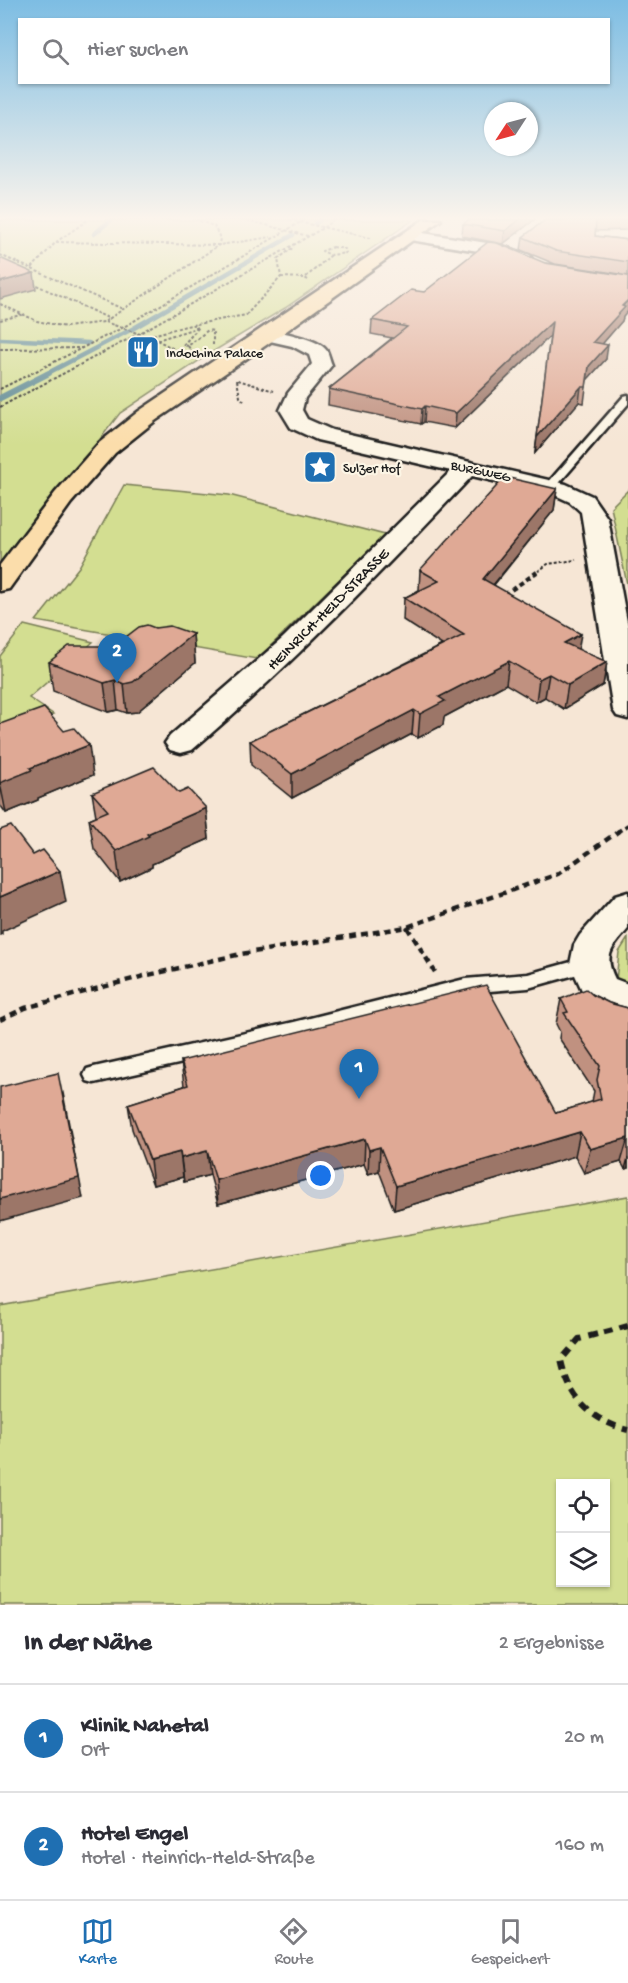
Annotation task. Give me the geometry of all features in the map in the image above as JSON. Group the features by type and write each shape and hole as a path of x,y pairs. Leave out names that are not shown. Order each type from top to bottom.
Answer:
{"main road":[{"path":"0,583 63,498 107,448 147,416 326,295"}],"street":[{"path":"268,335 298,342 318,352 322,365 295,397"},
{"name":"BURGWEG","path":"295,397 291,410 299,423 325,435 550,487 579,497 592,508 604,559 628,710"},
{"name":"HEINRICH-HELD-STRASSE","path":"181,743 218,713 302,636 468,467"},
{"path":"628,905 593,945 589,964 600,989 628,1000"}],"lane":[{"path":"550,487 628,398"},
{"path":"94,1075 294,1030 447,991 489,983 528,981 589,964"}],"path":[{"path":"57,295 110,319"},
{"path":"92,295 124,309"},
{"path":"0,304 38,321 66,327 110,319 145,295"},
{"path":"0,389 85,348 178,295"},
{"path":"0,407 206,295"},
{"path":"148,336 186,326 246,315 265,295"},
{"path":"0,320 25,314"},
{"path":"104,321 148,336 189,357"},
{"path":"157,340 199,327 183,345 188,346 192,352"},
{"path":"188,346 208,330 213,331 213,353"},
{"path":"0,349 85,348"},
{"path":"237,380 295,397"},
{"path":"503,596 548,564 563,560 604,559"},
{"path":"0,1020 25,1008 144,976 241,954 407,927 558,874 628,825"},
{"path":"407,927 447,991"},
{"path":"628,1326 579,1339 561,1360 563,1377 581,1408 612,1427 628,1430"}],"green space":[{"path":"0,295 304,295 120,413 0,569"},
{"path":"124,485 229,495 385,535 257,659 36,621 79,567"},
{"path":"628,490 628,589 611,507"},
{"path":"24,625 93,642 29,698 53,714 0,735 0,656"},
{"path":"628,938 628,987 616,981 619,952"},
{"path":"628,1196 628,1605 0,1605 0,1306"}],"building":[{"path":"405,295 628,295 628,300 622,306 625,307 593,342 608,345 589,366 586,387 581,387 537,437 552,322 456,413 425,406 422,409 329,389 407,327 372,320"},
{"path":"505,477 557,489 483,579 581,634 564,643 607,662 568,685 549,674 539,679 509,661 439,697 445,701 420,714 414,710 292,774 250,741 464,635 404,598 439,581 420,570"},
{"path":"147,625 155,628 170,626 193,634 133,682 124,684 115,680 104,683 49,662 69,646 114,646 139,627"},
{"path":"44,708 64,731 74,728 89,745 30,768 32,770 0,783 0,724"},
{"path":"154,767 179,793 188,789 206,808 147,834 149,836 116,851 89,819 108,811 92,793"},
{"path":"11,826 33,855 43,850 60,871 0,897 0,830"},
{"path":"486,985 556,1113 601,1099 597,1080 600,1066 564,1013 568,1012 561,999 586,989 609,1003 628,1008 628,1138 590,1149 580,1132 396,1186 380,1147 369,1150 365,1139 216,1180 207,1151 181,1158 180,1152 150,1160 128,1104 188,1085 181,1061"},
{"path":"58,1073 79,1178 0,1199 0,1087"}],"waterway":[{"path":"46,374 134,328 191,295"},
{"path":"0,339 89,343"},
{"path":"0,398 49,373"}],"place":[{"name":"Indochina Palace","path":"143,352"},
{"name":"Sulzer Hof","path":"320,467"},
{"name":"Hotel Engel","path":"117,683"},
{"name":"Klinik Nahetal","path":"359,1099"}]}
